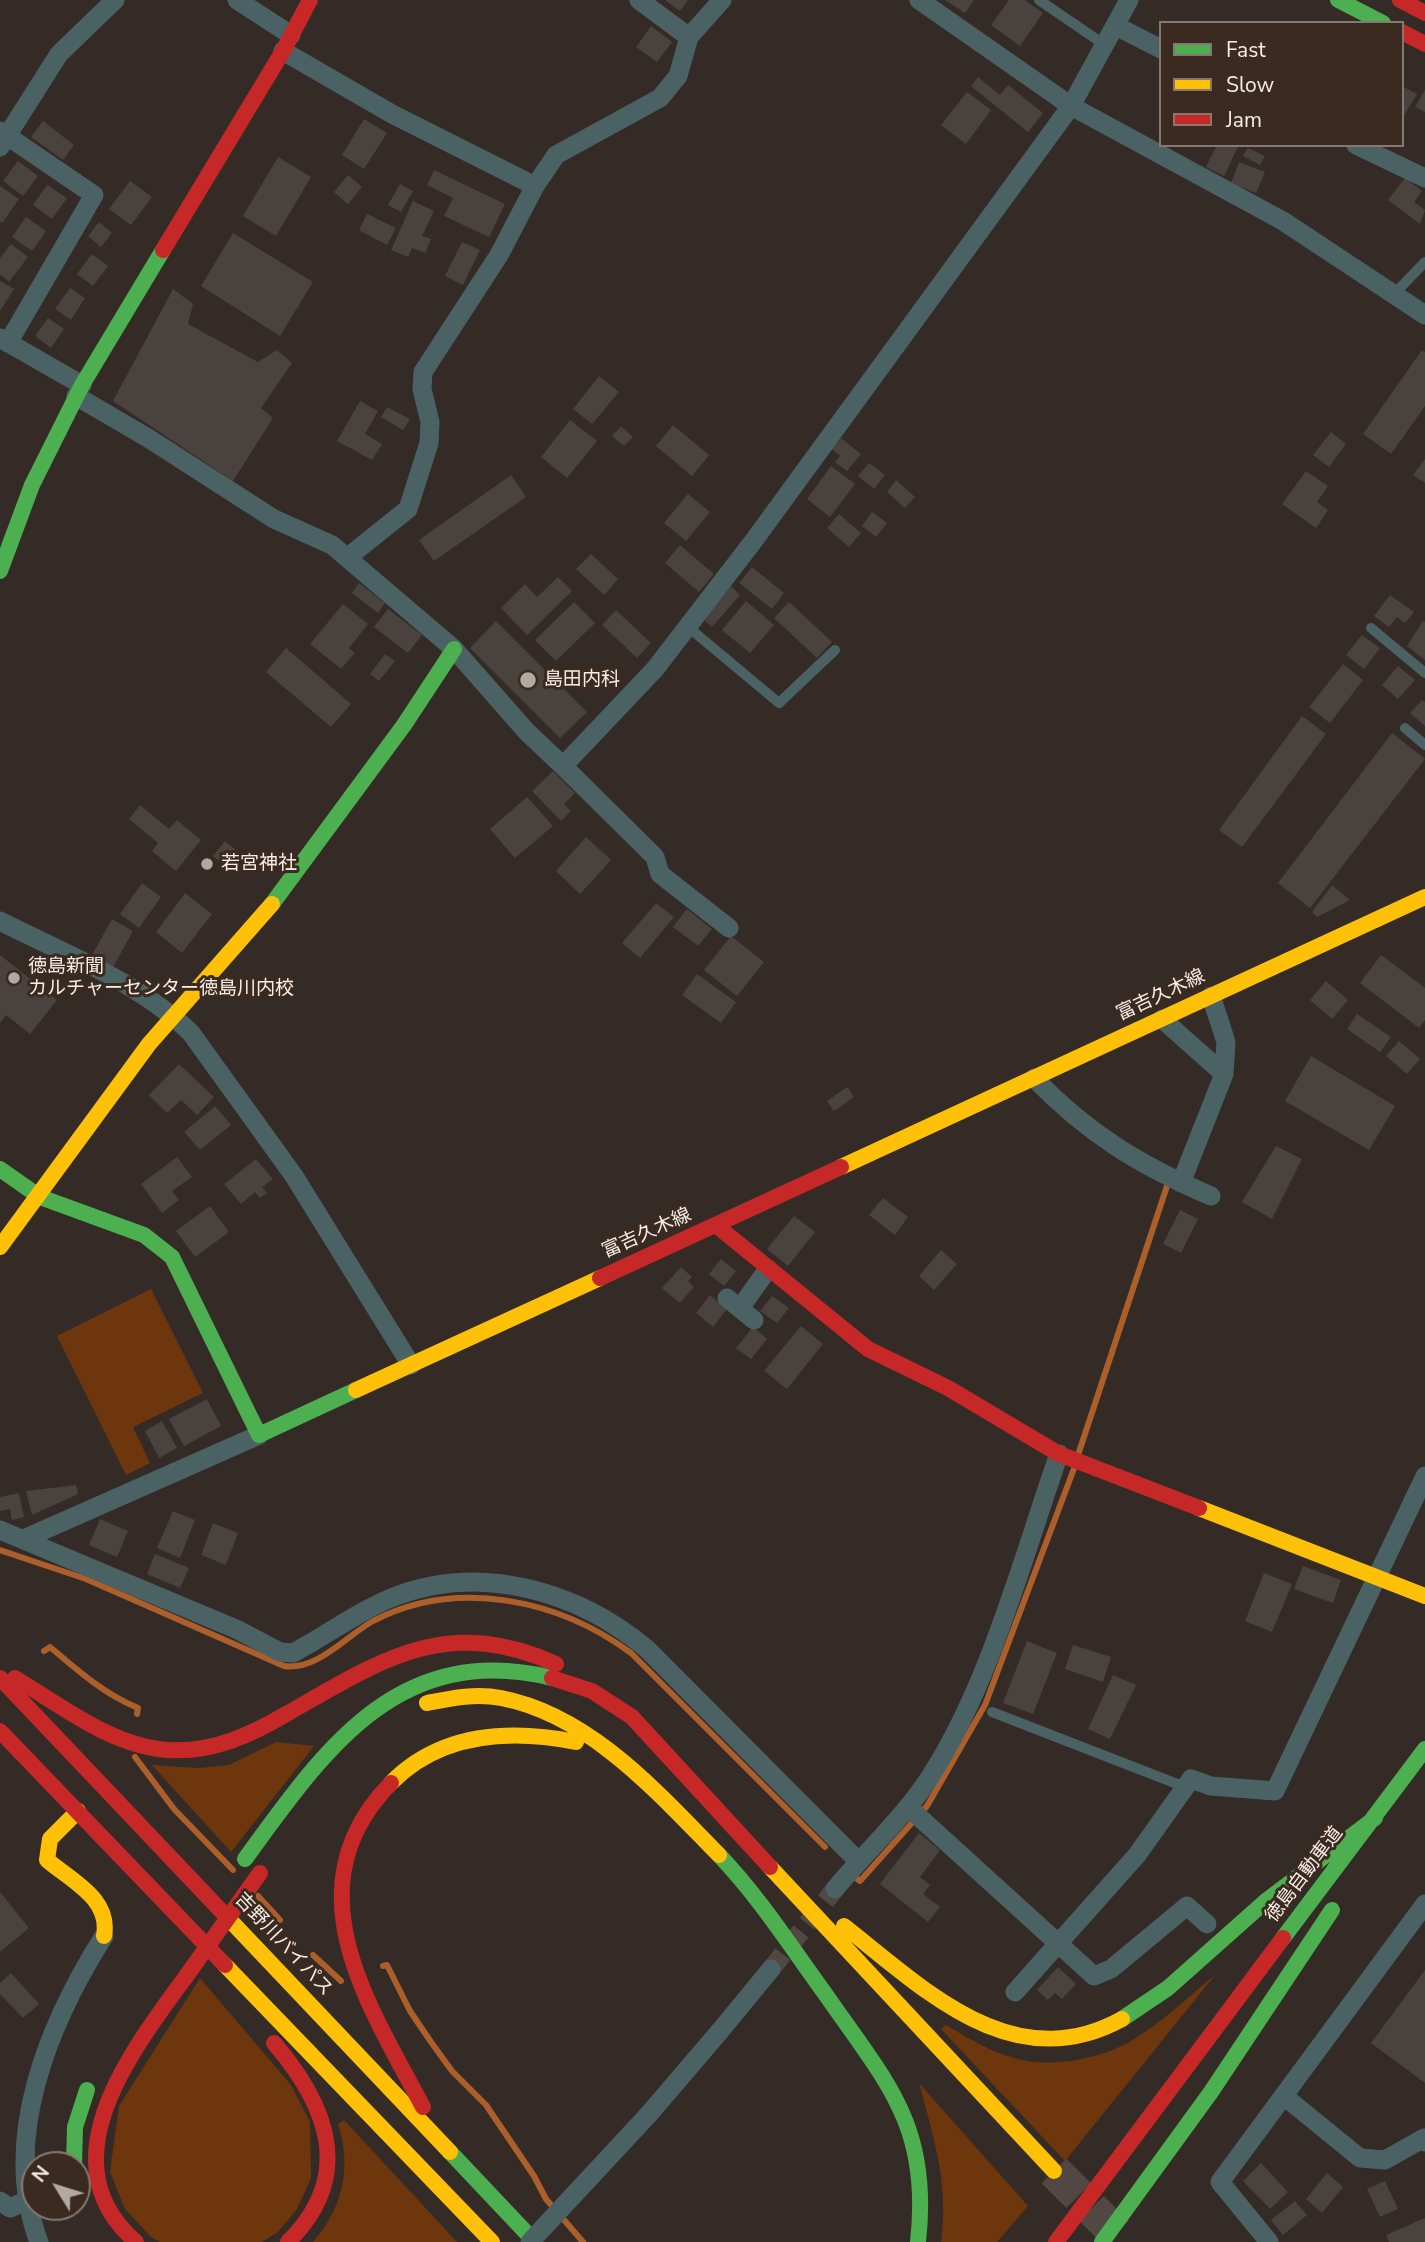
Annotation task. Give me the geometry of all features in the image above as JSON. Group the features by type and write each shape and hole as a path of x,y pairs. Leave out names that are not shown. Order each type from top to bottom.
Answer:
{"main road":[{"path":"2,558 32,485 79,390 287,43 310,0"},
{"path":"1338,0 1379,21"},
{"path":"1400,0 1425,13"},
{"path":"1404,33 1425,44"},
{"path":"0,1247 173,1016 258,922 404,725 454,649"},
{"name":"富吉久木線","path":"259,1435 1425,897"},
{"path":"0,1169 37,1196 141,1232 160,1243 172,1257 259,1435"},
{"path":"716,1226 868,1349 948,1388 1070,1459 1425,1596"},
{"path":"0,1669 95,1725 132,1741 166,1750 202,1750 244,1739 387,1660 425,1647 456,1642 497,1641 537,1653 627,1713 717,1806 777,1876 1054,2171"},
{"path":"241,1865 337,1740 371,1710 408,1688 437,1678 494,1670 555,1678 590,1688"},
{"name":"吉野川バイパス","path":"0,1678 536,2242"},
{"path":"411,1710 441,1699 496,1696 557,1717 590,1735 616,1755 692,1829 826,1967"},
{"path":"0,1731 492,2242"},
{"path":"441,2143 366,1994 343,1931 344,1868 350,1841 359,1820 374,1797 414,1763 441,1749 494,1734 540,1735 585,1744 616,1755"},
{"name":"徳島自動車道","path":"1050,2237 1381,1823 1425,1749"},
{"path":"777,1876 961,2013 996,2031 1030,2038 1068,2039 1102,2030 1133,2016 1252,1912 1381,1823 1425,1771"},
{"path":"78,1811 46,1844 45,1851 47,1860 104,1909 108,1927 104,1936"},
{"path":"136,2242 119,2229 105,2206 97,2177 99,2123 127,2061 264,1868"},
{"path":"181,1949 221,1893"},
{"path":"1102,2242 1211,2092 1341,1897"},
{"path":"763,1905 869,2053 899,2102 914,2143 921,2185 918,2242"},
{"path":"233,1971 272,2040 311,2091 324,2126 329,2160 326,2189 316,2211 288,2242"},
{"path":"72,2151 77,2113 95,2071"}],"street":[{"path":"115,0 59,54 2,137 94,195 4,341 274,519 332,545 348,557 454,649 527,732 655,857 660,874 729,928"},
{"path":"237,0 287,43 392,114 535,186"},
{"path":"639,0 689,37"},
{"path":"348,557 408,509 429,443 430,422 422,389 423,372 499,255 535,186 556,155 660,98 678,76 689,37 722,0"},
{"path":"919,0 1071,106 1283,221 1425,315"},
{"path":"563,766 655,669 688,627 1071,106 1129,0"},
{"path":"1116,26 1159,48"},
{"path":"1361,147 1424,174"},
{"path":"0,921 129,986 173,1016 191,1033 294,1176 411,1365"},
{"path":"1181,1183 1224,1074 1226,1042 1211,996"},
{"path":"1162,1019 1224,1074"},
{"path":"1034,1078 1069,1115 1153,1171 1211,1196"},
{"path":"740,1309 768,1269"},
{"path":"26,1538 259,1435"},
{"path":"835,1889 858,1861 916,1815 960,1725 1070,1459"},
{"path":"1015,1992 1137,1855 1191,1779 1211,1786 1275,1791 1379,1578 1425,1476"},
{"path":"0,1530 26,1538 236,1629 281,1652 293,1653 379,1604 419,1590 476,1583 531,1588 555,1595 614,1624 647,1649 858,1861"},
{"path":"916,1815 1060,1942 1094,1976 1111,1969 1187,1906 1207,1924"},
{"path":"1269,2242 1220,2182 1425,1904"},
{"path":"39,2242 8,2207 19,2124 31,2075 64,1999 104,1936"},
{"path":"530,2242 649,2115 771,1969"},
{"path":"1284,2097 1360,2158 1385,2160 1424,2138 1425,2142"}],"lane":[{"path":"1040,0 1105,46"},
{"path":"1395,293 1425,262"},
{"path":"688,627 779,703 835,650"},
{"path":"1371,628 1425,673"},
{"path":"1405,728 1425,745"},
{"path":"992,1712 1185,1787"}],"shaded area":[{"path":"151,1289 203,1393 133,1427 150,1463 126,1475 57,1336"},
{"path":"276,1742 314,1746 231,1852 152,1765 198,1768 229,1765"},
{"path":"1215,1975 1065,2161 941,2029 946,2025 987,2048 1028,2061 1060,2062 1092,2057 1121,2046 1145,2032"},
{"path":"200,1978 291,2085 310,2122 311,2178 297,2209 278,2232 262,2242 160,2242 151,2237 125,2209 110,2172 119,2106"},
{"path":"919,2083 1028,2206 997,2242 941,2242 942,2181"},
{"path":"344,2120 457,2242 313,2242 332,2215 342,2186 344,2156 338,2124"}],"building":[{"path":"665,0 688,0 680,11"},
{"path":"945,0 974,0 965,13"},
{"path":"1009,0 1025,0 1043,13 1020,46 991,25"},
{"path":"651,26 672,42 657,62 636,47"},
{"path":"978,77 1000,95 1008,85 1043,113 1028,132 971,86"},
{"path":"1404,87 1417,94 1404,116"},
{"path":"1425,90 1425,112 1415,107"},
{"path":"967,92 991,110 966,144 941,125"},
{"path":"364,119 387,133 364,169 342,155"},
{"path":"43,121 74,145 63,160 31,137"},
{"path":"1216,147 1238,147 1224,176 1206,167"},
{"path":"1248,148 1265,156 1260,165 1243,156"},
{"path":"278,157 311,177 276,236 243,216"},
{"path":"18,161 38,176 23,196 3,181"},
{"path":"1239,162 1265,172 1256,193 1231,183"},
{"path":"434,170 505,204 489,237 444,216 453,198 427,185"},
{"path":"348,175 362,187 348,204 334,192"},
{"path":"1405,178 1422,191 1414,202 1425,210 1420,224 1388,200"},
{"path":"130,181 152,197 131,225 109,209"},
{"path":"400,184 413,191 401,212 388,205"},
{"path":"47,185 67,198 52,219 33,205"},
{"path":"0,186 19,199 2,223 0,221"},
{"path":"413,201 434,211 422,236 431,239 425,253 412,248 408,257 391,250"},
{"path":"367,214 396,228 387,245 359,230"},
{"path":"26,217 46,231 32,251 12,237"},
{"path":"99,222 112,233 101,247 88,236"},
{"path":"233,233 313,282 280,336 201,286"},
{"path":"462,242 480,250 463,285 445,276"},
{"path":"11,244 28,257 9,282 0,274 0,258"},
{"path":"92,254 108,266 93,286 77,274"},
{"path":"0,281 14,289 0,311"},
{"path":"70,288 85,298 71,320 55,309"},
{"path":"173,289 193,304 188,324 258,362 277,350 292,363 261,408 273,418 233,481 113,401"},
{"path":"48,318 64,329 51,348 35,336"},
{"path":"1422,350 1425,352 1425,406 1391,454 1363,434"},
{"path":"599,376 619,392 592,424 573,409"},
{"path":"360,401 378,411 365,434 382,444 372,460 337,441"},
{"path":"387,407 410,419 403,430 381,417"},
{"path":"570,420 597,441 567,478 541,457"},
{"path":"673,425 709,455 692,476 656,446"},
{"path":"621,426 633,437 624,446 612,436"},
{"path":"1331,432 1346,444 1329,467 1313,455"},
{"path":"841,438 861,454 847,471 835,462 840,456 832,449"},
{"path":"1425,459 1425,483 1413,475"},
{"path":"869,463 885,475 874,489 858,476"},
{"path":"831,466 855,484 830,517 807,499"},
{"path":"1306,471 1328,486 1317,502 1328,510 1316,528 1282,504"},
{"path":"511,475 526,497 434,561 419,540"},
{"path":"896,480 915,497 905,508 887,492"},
{"path":"688,494 710,512 686,541 664,523"},
{"path":"872,512 887,523 876,537 862,526"},
{"path":"839,514 861,533 849,547 827,528"},
{"path":"680,545 714,574 699,592 665,563"},
{"path":"591,554 618,579 604,595 576,569"},
{"path":"752,567 784,593 772,609 739,583"},
{"path":"558,577 572,591 527,635 501,608 525,584 537,597"},
{"path":"359,583 385,603 378,613 352,593"},
{"path":"731,586 740,595 712,627 702,618"},
{"path":"1390,595 1414,612 1405,623 1397,617 1389,627 1374,616"},
{"path":"746,601 774,625 750,653 722,630"},
{"path":"574,602 595,623 556,661 535,640"},
{"path":"789,602 832,642 817,658 774,618"},
{"path":"343,604 368,624 349,648 355,653 341,669 310,644"},
{"path":"388,609 422,635 408,653 374,627"},
{"path":"616,610 651,643 637,658 602,625"},
{"name":"島田内科","path":"496,621 587,712 560,738 470,648"},
{"path":"1423,621 1425,622 1425,660 1407,646"},
{"path":"1362,635 1380,648 1364,669 1346,655"},
{"path":"286,648 351,704 331,727 266,672"},
{"path":"385,654 395,661 379,681 370,674"},
{"path":"1343,664 1363,680 1330,723 1309,707"},
{"path":"1398,666 1415,680 1398,699 1382,685"},
{"path":"1422,700 1425,702 1425,726 1410,713"},
{"path":"1302,716 1326,734 1242,847 1219,830"},
{"path":"1392,733 1425,759 1310,908 1278,883"},
{"path":"553,771 575,793 564,804 571,811 561,821 532,791"},
{"path":"527,797 553,826 515,858 490,829"},
{"path":"140,805 169,829 177,820 201,840 176,871 152,851 158,843 129,819"},
{"path":"586,837 611,860 580,894 556,871"},
{"path":"225,841 247,859 235,874 213,856"},
{"path":"142,883 161,897 139,928 120,914"},
{"path":"1332,885 1350,900 1317,917 1312,912"},
{"path":"185,893 212,914 182,953 156,932"},
{"path":"656,903 674,917 640,958 622,943"},
{"path":"687,909 712,929 698,946 673,927"},
{"path":"112,919 133,931 112,969 91,957"},
{"path":"731,936 764,962 737,996 704,970"},
{"name":"徳島新聞 カルチャーセンター徳島川内校","path":"0,955 57,1000 30,1034 6,1015 0,1023"},
{"path":"1381,955 1425,988 1425,1020 1419,1028 1360,983"},
{"path":"697,974 736,1002 721,1023 682,995"},
{"path":"1326,981 1348,1000 1332,1019 1310,1000"},
{"path":"1357,1014 1391,1037 1380,1052 1347,1029"},
{"path":"1399,1041 1420,1059 1407,1074 1386,1056"},
{"path":"1311,1056 1395,1106 1369,1150 1285,1101"},
{"path":"179,1064 214,1097 197,1115 181,1100 167,1113 149,1095"},
{"path":"847,1087 854,1097 834,1111 827,1101"},
{"path":"215,1106 231,1125 200,1150 184,1132"},
{"path":"1276,1146 1302,1159 1272,1219 1242,1202"},
{"path":"177,1157 192,1177 172,1191 179,1200 162,1213 141,1184"},
{"path":"256,1159 273,1179 262,1187 267,1193 260,1198 255,1192 241,1204 224,1184"},
{"path":"883,1198 908,1217 895,1235 869,1215"},
{"path":"210,1206 229,1232 195,1257 176,1231"},
{"path":"1180,1210 1198,1219 1181,1253 1163,1244"},
{"path":"794,1216 815,1232 788,1266 767,1249"},
{"path":"941,1250 957,1264 934,1290 919,1276"},
{"path":"721,1259 736,1271 724,1286 709,1274"},
{"path":"681,1267 692,1277 688,1281 694,1287 680,1303 662,1288"},
{"path":"710,1295 727,1309 713,1327 696,1313"},
{"path":"772,1296 789,1308 777,1323 760,1311"},
{"path":"801,1326 823,1344 787,1389 764,1371"},
{"path":"753,1327 767,1339 751,1359 736,1348"},
{"path":"207,1399 221,1426 184,1446 169,1419"},
{"path":"162,1421 177,1448 159,1458 145,1431"},
{"path":"76,1485 78,1494 32,1515 26,1491"},
{"path":"19,1493 24,1517 12,1520 10,1509 0,1511 0,1497"},
{"path":"173,1511 195,1520 180,1558 157,1548"},
{"path":"100,1519 128,1531 117,1557 89,1545"},
{"path":"213,1523 238,1533 226,1565 201,1555"},
{"path":"155,1554 189,1568 180,1588 147,1574"},
{"path":"1303,1566 1341,1580 1333,1603 1294,1589"},
{"path":"1264,1573 1292,1584 1272,1632 1245,1621"},
{"path":"1027,1641 1057,1653 1033,1714 1003,1703"},
{"path":"1073,1645 1111,1657 1103,1682 1065,1669"},
{"path":"1113,1675 1136,1685 1110,1739 1088,1729"},
{"path":"919,1833 940,1850 920,1877 930,1885 923,1894 940,1907 928,1922 880,1884"},
{"path":"0,1892 29,1928 0,1952"},
{"path":"1058,1967 1076,1984 1062,1999 1055,1993 1048,2000 1037,1990"},
{"path":"1425,1970 1425,2083 1371,2043"},
{"path":"11,1973 39,2004 23,2018 0,1994 0,1983"},
{"path":"1261,2163 1288,2192 1270,2209 1243,2181"},
{"path":"1327,2173 1343,2187 1322,2213 1306,2199"},
{"path":"1385,2181 1398,2209 1380,2217 1367,2189"},
{"path":"1295,2201 1307,2215 1283,2235 1271,2220"},
{"path":"1425,2218 1425,2242 1389,2242 1386,2235"}],"waterway":[{"path":"1078,1455 1168,1183"},
{"path":"856,1878 860,1881 927,1806 985,1705 1075,1466"},
{"path":"0,1550 86,1579 284,1666 296,1666 320,1658 373,1621 405,1608 439,1600 473,1598 506,1601 540,1608 572,1619 631,1653 825,1847"},
{"path":"44,1651 50,1647 102,1689 138,1708 137,1714"},
{"path":"135,1757 174,1809 233,1870"},
{"path":"258,1896 280,1920"},
{"path":"313,1955 341,1981"},
{"path":"383,1966 387,1965 410,2011 452,2071 486,2105 534,2176 546,2199 583,2242"}],"tunnel":[{"path":"771,1969 835,1889"},
{"path":"1054,2171 1125,2242"}],"traffic: fast":[{"path":"1338,0 1379,21"},
{"path":"0,571 32,485 82,385 163,250"},
{"path":"272,904 404,725 454,649"},
{"path":"0,1169 40,1197 144,1235 172,1257 259,1435 356,1390"},
{"path":"245,1859 305,1779 337,1744 371,1713 408,1690 450,1675 498,1671 552,1678"},
{"path":"1283,1938 1425,1749"},
{"path":"1122,2019 1168,1988 1267,1900 1375,1818"},
{"path":"719,1855 788,1941 868,2054 900,2108 911,2136 918,2167 918,2242"},
{"path":"1102,2242 1211,2092 1332,1910"},
{"path":"74,2151 75,2127 87,2090"},
{"path":"450,2152 535,2242"}],"traffic: slow":[{"path":"841,1167 1425,897"},
{"path":"0,1247 149,1044 272,904"},
{"path":"356,1390 600,1278"},
{"path":"1199,1508 1425,1596"},
{"path":"427,1703 464,1697 501,1698 533,1707 564,1721 593,1739 647,1783 719,1855"},
{"path":"391,1783 432,1753 478,1738 526,1736 576,1742"},
{"path":"78,1811 50,1839 47,1860 96,1901 105,1923 104,1936"},
{"path":"770,1867 1054,2171"},
{"path":"226,1916 450,2152"},
{"path":"844,1926 938,1999 972,2019 1007,2033 1044,2039 1082,2035 1122,2019"},
{"path":"225,1965 492,2242"}],"traffic: jam":[{"path":"163,250 283,51 310,0"},
{"path":"1400,0 1425,13"},
{"path":"1404,33 1425,44"},
{"path":"600,1278 841,1167"},
{"path":"717,1226 868,1349 948,1388 1059,1454 1199,1508"},
{"path":"15,1678 107,1733 147,1747 184,1750 200,1749 245,1735 354,1676 416,1650 448,1644 481,1643 517,1650 556,1664"},
{"path":"0,1678 226,1916"},
{"path":"552,1678 592,1691 632,1717 770,1867"},
{"path":"0,1731 225,1965"},
{"path":"391,1783 361,1823 345,1863 342,1904 348,1945 362,1986 380,2027 423,2107"},
{"path":"187,1975 260,1873"},
{"path":"1056,2242 1283,1938"},
{"path":"136,2242 109,2210 97,2176 97,2141 107,2106 123,2070 187,1975"},
{"path":"274,2043 308,2091 320,2116 326,2141 327,2167 322,2192 309,2217 288,2242"}],"place":[{"name":"島田内科","path":"528,680"},
{"name":"若宮神社","path":"207,864"},
{"name":"徳島新聞 カルチャーセンター徳島川内校","path":"14,978"}]}
